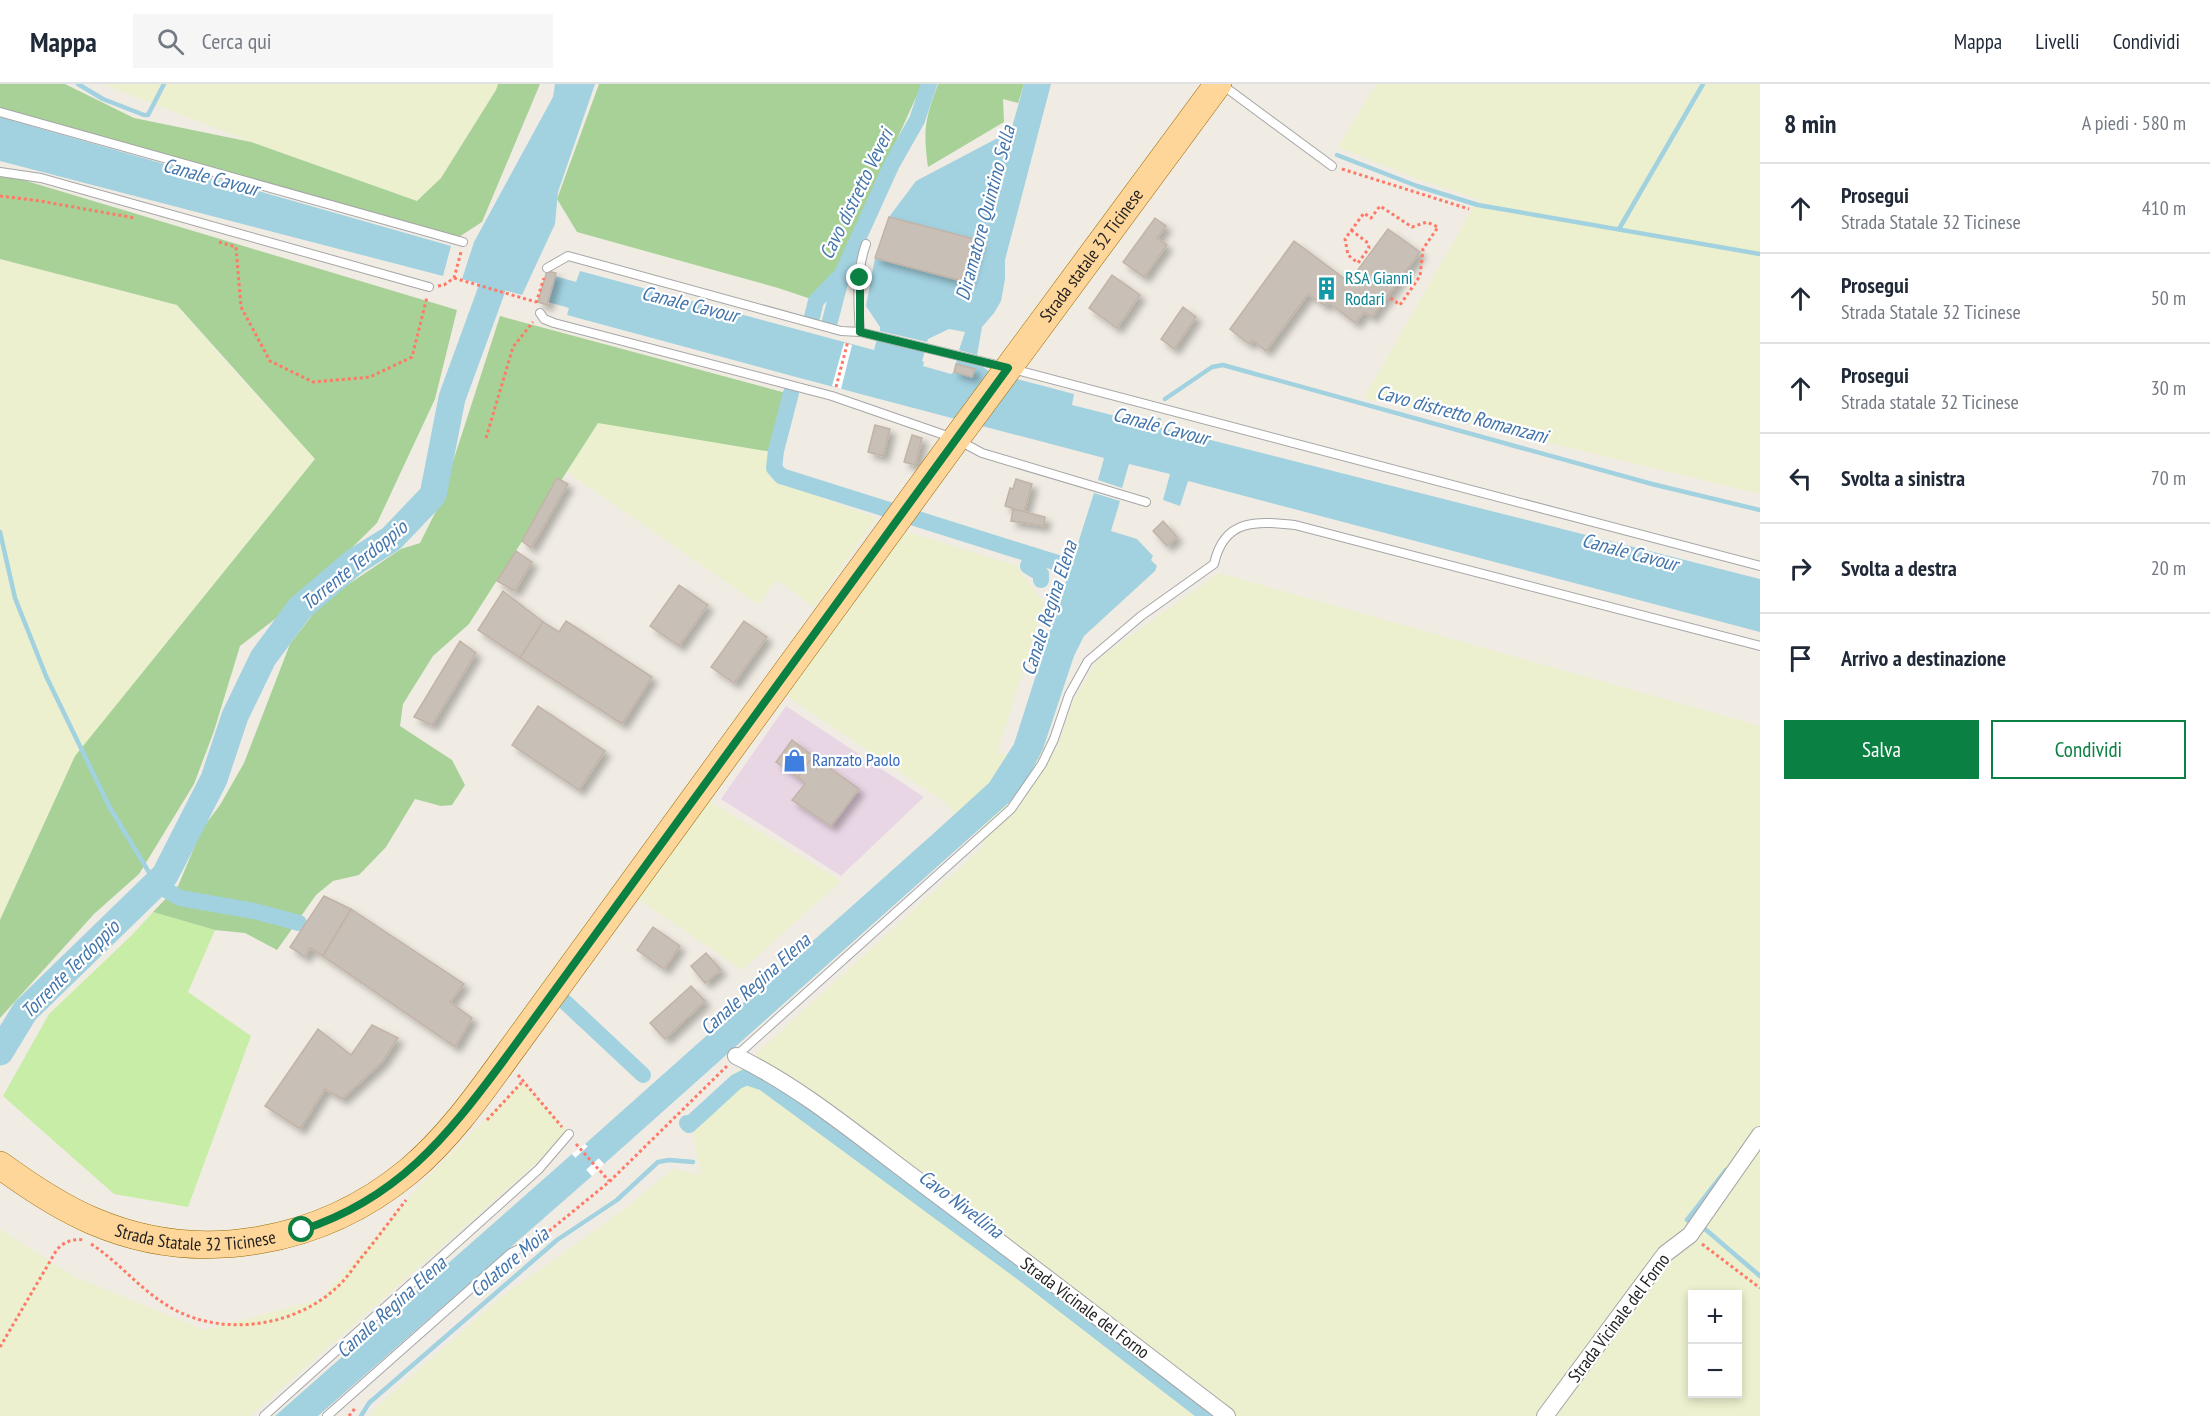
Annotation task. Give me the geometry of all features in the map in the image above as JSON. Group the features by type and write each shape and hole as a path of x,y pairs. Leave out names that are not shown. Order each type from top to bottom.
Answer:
{"main road":[{"name":"Strada statale 32 Ticinese","path":"961,432 1219,84"},
{"name":"Strada Statale 32 Ticinese","path":"0,1165 60,1205 94,1222 162,1241 209,1245 230,1245 277,1237 321,1224 352,1210 394,1183 430,1152 504,1060 961,432"}],"street":[{"name":"Strada Vicinale del Forno","path":"736,1056 806,1098 1227,1416"},
{"name":"Strada Vicinale del Forno","path":"1545,1416 1665,1254 1695,1228 1760,1135"}],"lane":[{"path":"1219,84 1332,166"},
{"path":"0,112 463,242"},
{"path":"0,172 41,178 429,288"},
{"path":"860,332 860,278 862,253 866,244"},
{"path":"548,268 568,256 841,331 860,332 1005,372 1760,566"},
{"path":"540,313 544,319 554,323 961,432 982,453 1146,501"},
{"path":"736,1056 1011,809 1042,764 1054,739 1069,695 1089,661 1140,616 1214,564 1218,547 1230,533 1245,525 1261,521 1295,525 1760,646"},
{"path":"264,1416 539,1169 569,1134"},
{"path":"327,1416 511,1253 541,1238"}],"path":[{"path":"1332,166 1469,209"},
{"path":"0,196 142,219"},
{"path":"1351,230 1368,243 1369,248 1358,263 1348,255 1345,239 1351,230 1364,213 1371,218 1380,206 1412,227 1427,222 1438,227 1423,249 1420,276 1400,304 1388,296"},
{"path":"216,240 236,248 241,307 270,361 313,382 370,377 412,357 429,288 444,285 454,278 463,242"},
{"path":"454,278 536,302 548,268"},
{"path":"486,438 513,347 540,313"},
{"path":"836,387 847,344"},
{"path":"541,1238 609,1182 736,1056"},
{"path":"504,1060 569,1134"},
{"path":"579,1148 609,1182"},
{"path":"1695,1228 1760,1288"}],"shaded area":[{"path":"786,706 924,797 841,876 721,799"}],"green space":[{"path":"0,84 65,84 134,118 251,142 417,201 441,178 498,84 540,84 482,222 459,237 0,109"},
{"path":"103,84 498,84 441,178 417,201 251,142"},
{"path":"599,84 922,84 837,272 811,299 577,232 557,199"},
{"path":"938,84 1024,84 1018,103 1003,99 1004,122 928,167 926,125"},
{"path":"1376,84 1760,84 1760,494 1364,398 1478,199 1420,180 1338,147"},
{"path":"0,173 457,310 435,399 377,523 297,602 240,646 214,731 194,784 139,874 94,914 0,1018 0,920 75,756 315,459 177,305 0,259"},
{"path":"0,259 177,305 222,358 315,459 75,756 0,920"},
{"path":"500,316 786,393 772,452 598,423 469,624 433,656 403,704 400,726 452,760 465,785 452,805 441,806 415,799 386,847 359,875 333,881 316,895 277,950 245,933 215,930 153,912 178,886 202,829 220,805 244,763 290,644 313,614 340,590 401,549 420,543 439,505"},
{"path":"598,422 772,452 770,478 876,518 814,607 777,580 758,604 567,472"},
{"path":"901,530 1015,565 1044,603 997,754 1056,751 1074,699 1098,659 1219,573 1760,726 1760,1416 369,1416 500,1298 623,1210 673,1169 701,1175 689,1115 985,845 945,802 782,693"},
{"path":"709,801 841,881 742,970 637,898"},
{"path":"153,912 215,930 188,992 251,1036 188,1207 114,1194 3,1096 49,1014"},
{"path":"523,1081 569,1134 250,1416 0,1416 0,1229 75,1277 204,1330 321,1299 421,1184"}],"water":[{"path":"555,84 595,84 558,192 555,224 522,295 462,279 474,242 553,97"},
{"name":"Diramatore Quintino Sella","path":"1024,84 1051,84 1005,260 1005,279 1001,301 982,327 977,355 959,350 965,332 949,329 928,339 927,342 880,331 880,327 866,306 875,258 966,282 978,240 889,217 916,181 1011,131"},
{"path":"0,117 451,246 443,276 0,161"},
{"name":"Canale Cavour","path":"580,271 874,350 877,339 925,351 923,366 972,377 975,369 956,364 957,358 979,364 990,372 1074,394 1072,405 1760,579 1760,632 1188,481 1180,506 1163,500 1170,474 1129,464 1122,488 1098,480 1104,458 567,315 569,308 548,302 555,276 576,282"},
{"path":"1094,493 1120,501 1111,531 1137,539 1153,556 1151,560 1157,566 1155,571 1084,636 1074,656 1043,749 1028,778 1013,799 604,1164 585,1144 989,783 1014,744"},
{"path":"572,1154 592,1176 318,1416 275,1416"}],"pier":[{"path":"844,343 852,345 841,389 832,386"},
{"path":"585,1144 604,1164 592,1176 572,1154"}],"building":[{"path":"889,217 978,240 966,282 875,258"},
{"path":"1155,218 1166,226 1157,238 1167,245 1144,277 1123,262"},
{"name":"RSA Gianni Rodari","path":"1388,229 1420,252 1372,317 1364,312 1355,323 1328,302 1325,306 1308,294 1266,351 1252,340 1249,344 1230,329 1294,241 1349,282"},
{"path":"547,271 556,273 547,305 538,302"},
{"path":"1112,275 1140,295 1117,328 1089,308"},
{"path":"1183,307 1196,317 1174,349 1161,339"},
{"path":"956,364 975,369 972,377 954,372"},
{"path":"875,425 890,429 883,456 868,452"},
{"path":"912,435 922,438 915,465 904,462"},
{"path":"557,478 568,484 531,548 522,541"},
{"path":"1016,479 1032,484 1024,512 1005,506 1010,488 1013,489"},
{"path":"1013,509 1045,517 1044,526 1011,521"},
{"path":"1163,521 1177,537 1167,546 1153,531"},
{"path":"516,551 532,562 515,591 497,581"},
{"path":"679,585 708,605 679,646 650,626"},
{"path":"503,591 543,622 520,658 478,630"},
{"path":"566,621 652,677 622,724 520,658 543,622 559,632"},
{"path":"744,621 767,637 734,683 711,667"},
{"path":"460,641 476,653 432,725 414,717"},
{"path":"538,706 605,751 579,790 512,745"},
{"path":"792,740 813,756 798,777 776,762"},
{"path":"813,756 859,789 831,826 792,800 805,784 798,777"},
{"path":"324,896 351,909 323,956 310,948 305,957 290,947"},
{"path":"351,909 464,984 450,1002 472,1018 455,1047 323,956"},
{"path":"653,927 680,946 664,969 637,950"},
{"path":"706,953 721,970 705,983 691,966"},
{"path":"691,986 705,1001 665,1039 650,1023"},
{"path":"372,1025 398,1038 382,1062 342,1099 325,1089 300,1129 265,1106 318,1029 351,1055"}],"waterway":[{"path":"78,84 103,99 144,115 148,115 164,84"},
{"name":"Cavo distretto Veveri","path":"812,317 816,301 842,274 892,164 917,120 929,84"},
{"name":"Cavo distretto Romanzani","path":"1619,229 1703,84"},
{"name":"Cavo distretto Romanzani","path":"1337,155 1417,186 1478,205 1760,254"},
{"name":"Torrente Terdoppio","path":"0,1052 25,1011 165,875 214,779 235,716 263,658 300,608 354,562 391,539 433,495 452,398 505,253"},
{"path":"830,321 842,275"},
{"name":"Cavo distretto Romanzani","path":"1165,399 1212,367 1223,365 1652,484 1760,510"},
{"name":"Cavo distretto Veveri","path":"791,393 776,451 774,468 781,476 1083,571"},
{"name":"Cavo distretto Romanzani","path":"1155,432 1159,420"},
{"path":"0,532 15,598 46,676 109,806 156,884"},
{"name":"Cavo Nivellina","path":"1032,555 1028,566 1041,574 1041,580"},
{"path":"156,884 180,898 254,911 299,923"},
{"path":"564,1001 643,1075"},
{"name":"Cavo Nivellina","path":"687,1123 689,1125 736,1082 746,1077 764,1083 1021,1272 1208,1416"},
{"name":"Canale Regina Elena","path":"564,1179 609,1138"},
{"name":"Colatore Moia","path":"361,1416 369,1403 557,1240 617,1200 658,1162 669,1160 693,1162"},
{"path":"1726,1170 1687,1220 1705,1229 1760,1276"}],"place":[{"name":"RSA Gianni Rodari","path":"1327,288"},
{"name":"Ranzato Paolo","path":"794,760"}],"route":[{"path":"302,1230 321,1224 373,1198 430,1152 453,1125 488,1082 1008,368 860,332 858,312 860,278"}]}
